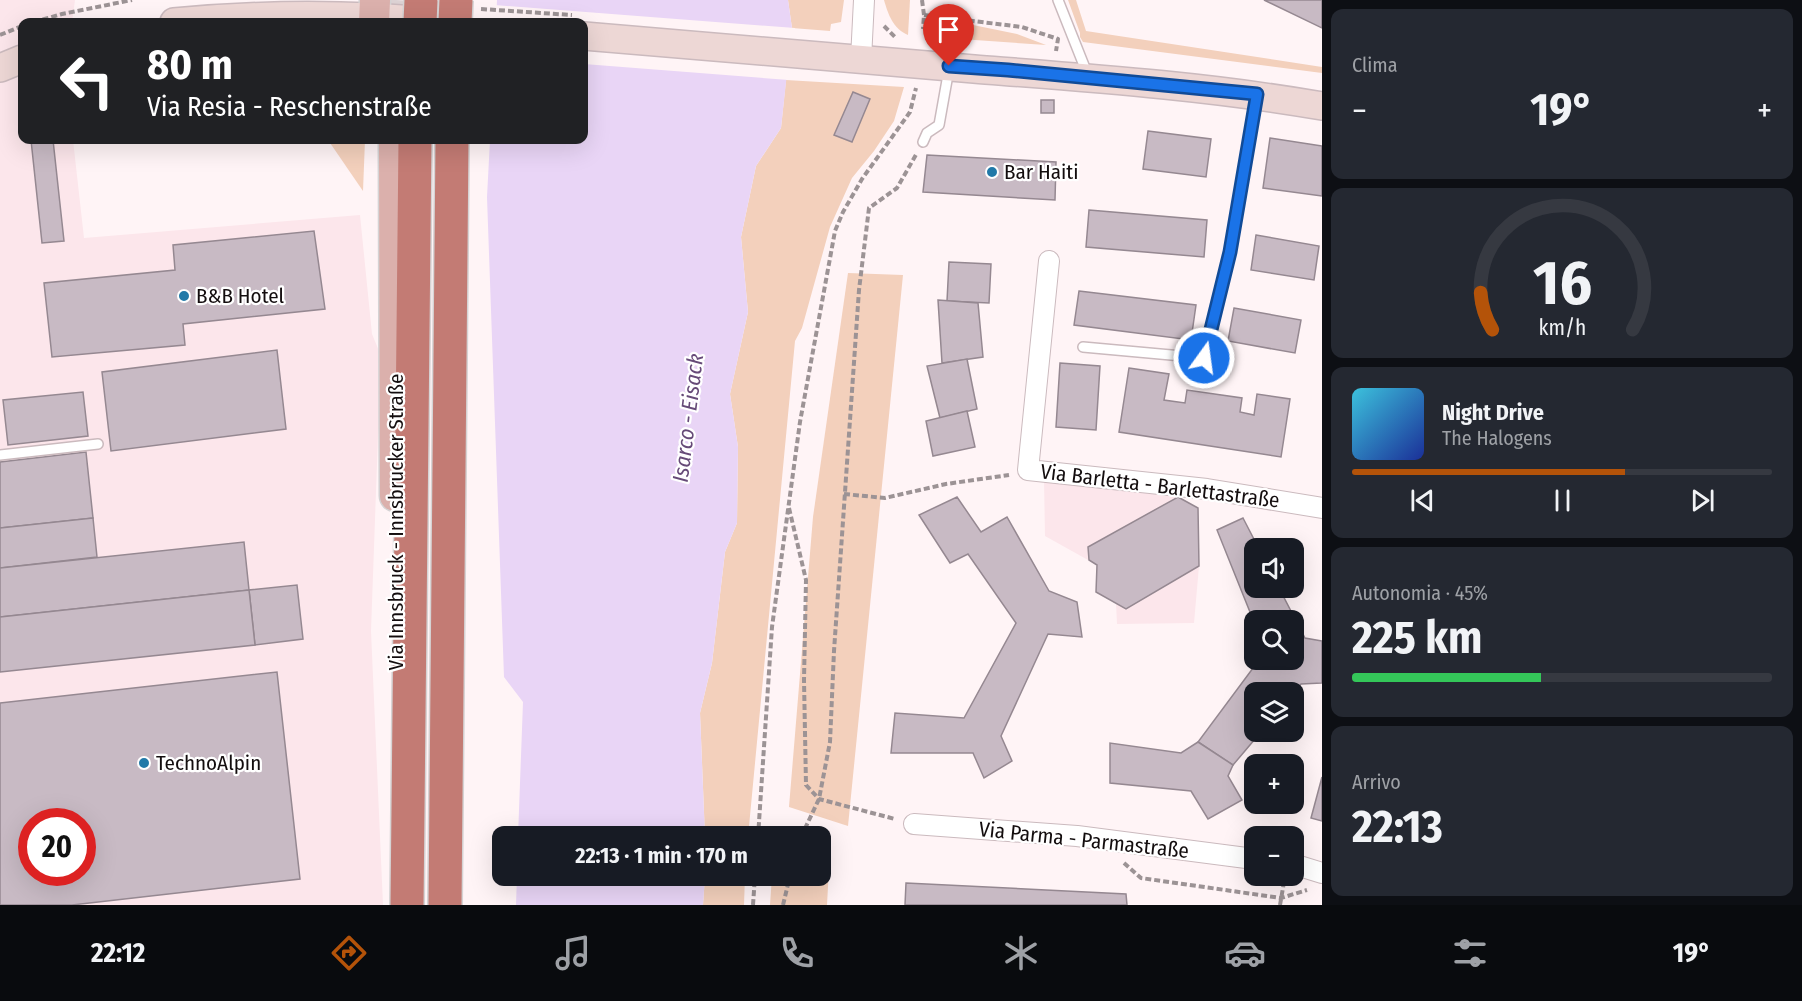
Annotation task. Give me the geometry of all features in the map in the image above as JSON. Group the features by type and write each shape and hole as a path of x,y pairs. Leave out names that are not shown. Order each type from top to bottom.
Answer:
{"highway":[{"path":"420,18 421,0"},
{"path":"455,18 456,0"},
{"path":"407,905 415,144"},
{"path":"445,905 452,144"}],"main road":[{"path":"242,18 268,15 375,13 408,18"},
{"path":"588,36 1089,78 1257,94 1322,106"},
{"path":"0,68 18,61"},
{"path":"375,144 377,251 381,311 394,333"},
{"name":"Via Innsbruck - Innsbrucker Straße","path":"394,144 396,905"}],"street":[{"path":"861,59 864,0"},
{"name":"Via Barletta - Barlettastraße","path":"1049,261 1028,470 1207,489 1322,508"},
{"name":"Via Parma - Parmastraße","path":"914,824 1077,836 1244,858"},
{"path":"1304,872 1317,881"}],"lane":[{"path":"1058,0 1089,78"},
{"path":"923,142 927,133 939,125 949,66"},
{"path":"1083,347 1204,358 1230,252 1257,94"},
{"path":"0,455 98,444"}],"path":[{"path":"48,18 132,0"},
{"path":"922,0 923,29"},
{"path":"924,15 1022,27 1058,39 1056,51"},
{"path":"0,35 18,28"},
{"path":"759,826 772,627 800,422 835,231 862,179 910,112 916,87"},
{"path":"806,826 819,799 830,742 844,494 859,290 869,208 897,188 923,142"},
{"path":"844,494 885,498 946,484 1028,470"},
{"path":"789,508 806,580 804,680 806,785 819,799 914,824"},
{"path":"1114,862 1125,863 1141,878 1281,898 1317,881"},
{"path":"753,905 754,886"},
{"path":"783,905 788,886"},
{"path":"1280,905 1283,886"}],"shaded area":[{"path":"0,0 75,0 73,18 18,18 18,144 73,144 84,238 360,215 372,334 386,368 378,436 371,631 383,905 0,905"},
{"path":"788,0 844,0 841,22 831,24 830,31 792,28"},
{"path":"884,0 910,0 908,35 895,25 889,16"},
{"path":"1068,0 1076,0 1086,31 1322,67 1322,73 1083,42"},
{"path":"973,25 1017,34 1046,45 946,38 948,26"},
{"path":"786,80 904,87 894,121 852,178 830,227 802,328 795,341 749,826 705,826 700,713 712,663 725,552 737,523 738,447 730,394 748,312 741,237 756,166 781,128"},
{"path":"331,144 365,144 363,191"},
{"path":"848,273 903,275 848,826 789,807 813,517"},
{"path":"1044,480 1178,497 1198,508 1199,566 1194,623 1117,624 1116,603 1096,592 1097,565 1045,536"},
{"path":"704,886 745,886 744,905 703,905"},
{"path":"771,886 828,886 827,905 770,905"}],"water":[{"name":"Isarco - Eisack","path":"497,0 788,0 792,28 781,128 756,166 741,237 748,312 730,394 738,447 737,523 725,552 712,663 700,713 705,826 518,826 523,702 504,677 487,197 490,144 588,144 588,18 496,18"},
{"path":"517,886 704,886 703,905 516,905"}],"pier":[{"path":"494,5 795,28 789,80 588,64 588,18 493,18"}],"building":[{"path":"1264,0 1322,0 1322,28"},
{"path":"853,92 870,99 852,142 834,135"},
{"path":"1041,100 1054,100 1054,113 1041,113"},
{"path":"1148,131 1211,139 1206,177 1143,169"},
{"path":"1270,138 1322,146 1322,196 1263,188"},
{"path":"31,144 53,144 64,241 42,243"},
{"path":"927,155 1056,162 1055,200 923,192"},
{"path":"1089,210 1207,220 1204,257 1086,247"},
{"name":"B&B Hotel","path":"314,231 325,309 183,324 185,345 52,357 44,283 175,270 173,245"},
{"path":"1256,235 1319,246 1314,280 1251,270"},
{"path":"949,262 991,264 989,303 947,301"},
{"path":"1079,291 1196,305 1191,340 1074,325"},
{"path":"938,300 978,303 983,357 942,363"},
{"path":"1234,308 1301,320 1295,353 1228,341"},
{"path":"277,350 286,429 111,451 102,372"},
{"path":"967,359 977,409 940,418 927,366"},
{"path":"1060,363 1100,366 1096,430 1056,427"},
{"path":"1129,368 1169,374 1164,400 1185,403 1187,390 1242,398 1240,412 1254,415 1257,394 1290,399 1281,457 1119,432"},
{"path":"83,392 88,436 8,445 3,400"},
{"path":"967,411 975,447 933,456 926,421"},
{"path":"86,452 93,518 0,528 0,462"},
{"path":"957,497 981,532 1007,517 1049,591 1077,602 1082,637 1048,634 1001,736 1012,761 984,778 973,753 891,753 895,713 964,718 1016,623 968,554 950,563 919,515"},
{"path":"1178,497 1198,508 1199,566 1126,609 1096,592 1097,565 1089,560 1088,547"},
{"path":"93,518 97,557 0,568 0,528"},
{"path":"1243,518 1253,538 1244,538 1244,597 1217,530"},
{"path":"244,542 249,590 0,617 0,568"},
{"path":"297,585 303,639 255,645 249,590"},
{"path":"249,590 255,645 0,672 0,617"},
{"path":"1244,598 1284,598 1290,610 1249,610"},
{"path":"1304,636 1322,641 1322,683 1244,682 1244,742 1253,742 1233,765 1198,742 1252,670 1304,670"},
{"name":"TechnoAlpin","path":"277,672 300,879 72,905 0,905 0,703"},
{"path":"1198,742 1233,765 1228,776 1242,800 1208,819 1191,791 1110,783 1110,743 1181,753"},
{"path":"1322,777 1322,821 1311,818"},
{"path":"906,883 1126,894 1127,905 905,905"}],"tunnel":[{"path":"395,18 396,0"}],"place":[{"name":"Bar Haiti","path":"992,172"},
{"name":"B&B Hotel","path":"184,296"},
{"name":"TechnoAlpin","path":"144,763"}],"route":[{"path":"949,66 1257,94 1230,252 1204,358"}]}
